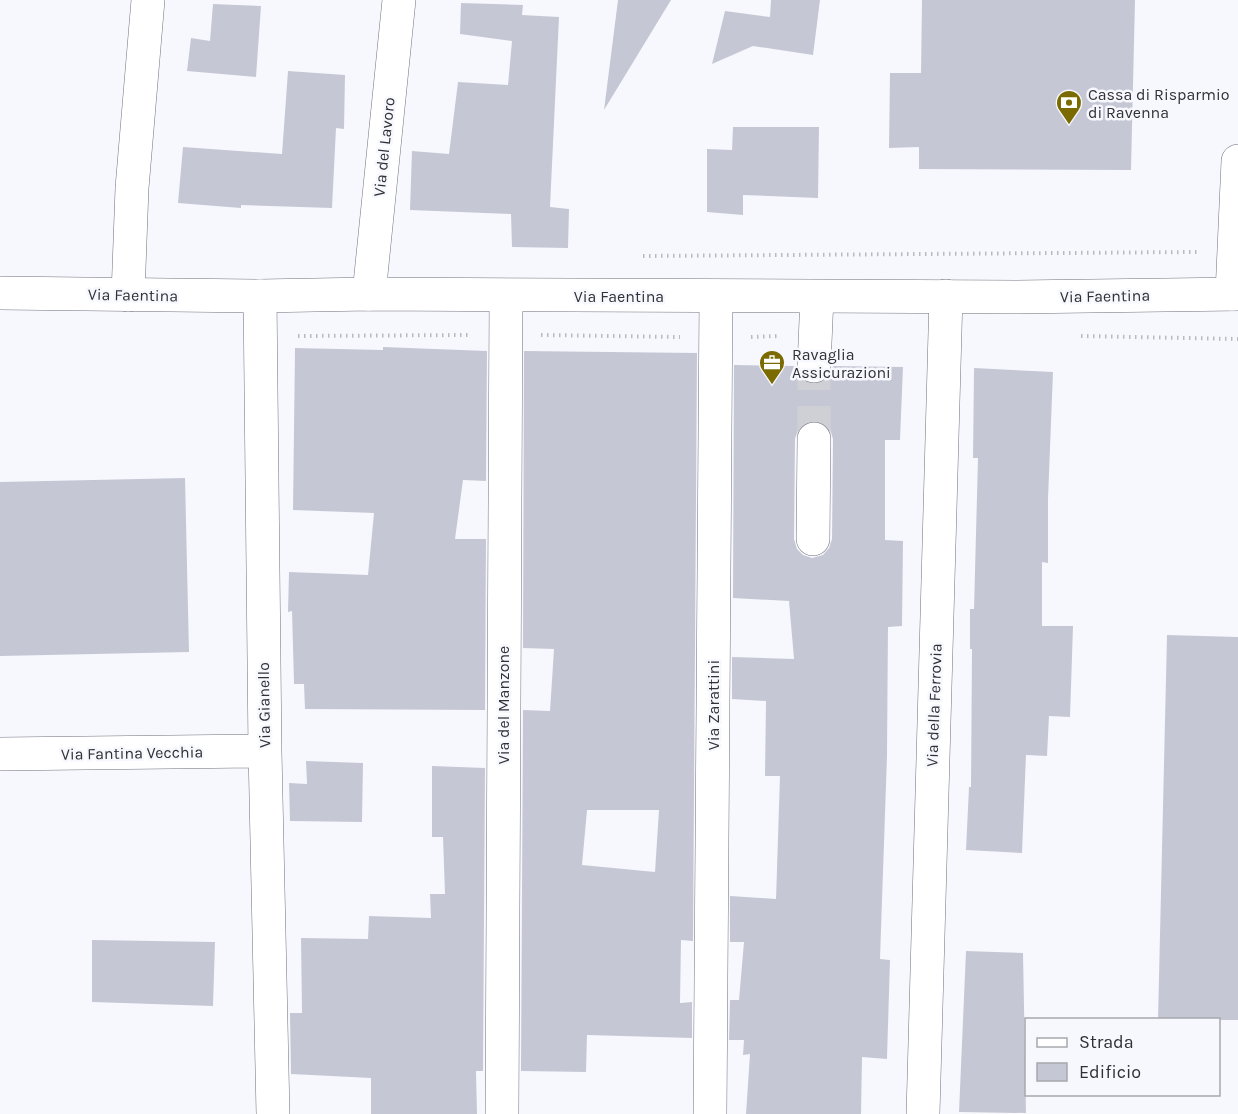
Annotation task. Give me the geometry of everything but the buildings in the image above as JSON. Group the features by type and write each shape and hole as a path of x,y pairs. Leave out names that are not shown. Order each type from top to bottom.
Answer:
{"street":[{"path":"128,295 132,188 148,0"},
{"name":"Via del Lavoro","path":"369,294 399,0"},
{"path":"1235,294 1233,252 1238,161"},
{"name":"Via Faentina","path":"0,293 817,297 1235,294"},
{"name":"Via Gianello","path":"260,296 265,751 273,1114"},
{"name":"Via del Manzone","path":"502,1114 506,296"},
{"name":"Via Zarattini","path":"710,1114 716,296"},
{"name":"Via della Ferrovia","path":"923,1114 946,296"},
{"path":"814,366 817,297"},
{"path":"813,539 814,439"},
{"name":"Via Fantina Vecchia","path":"0,754 265,751"}],"path":[{"path":"636,256 1233,252"}],"tunnel":[{"path":"814,366 814,439"}],"place":[{"name":"Cassa di Risparmio di Ravenna","path":"1069,126"},
{"name":"Ravaglia Assicurazioni","path":"772,386"}]}
